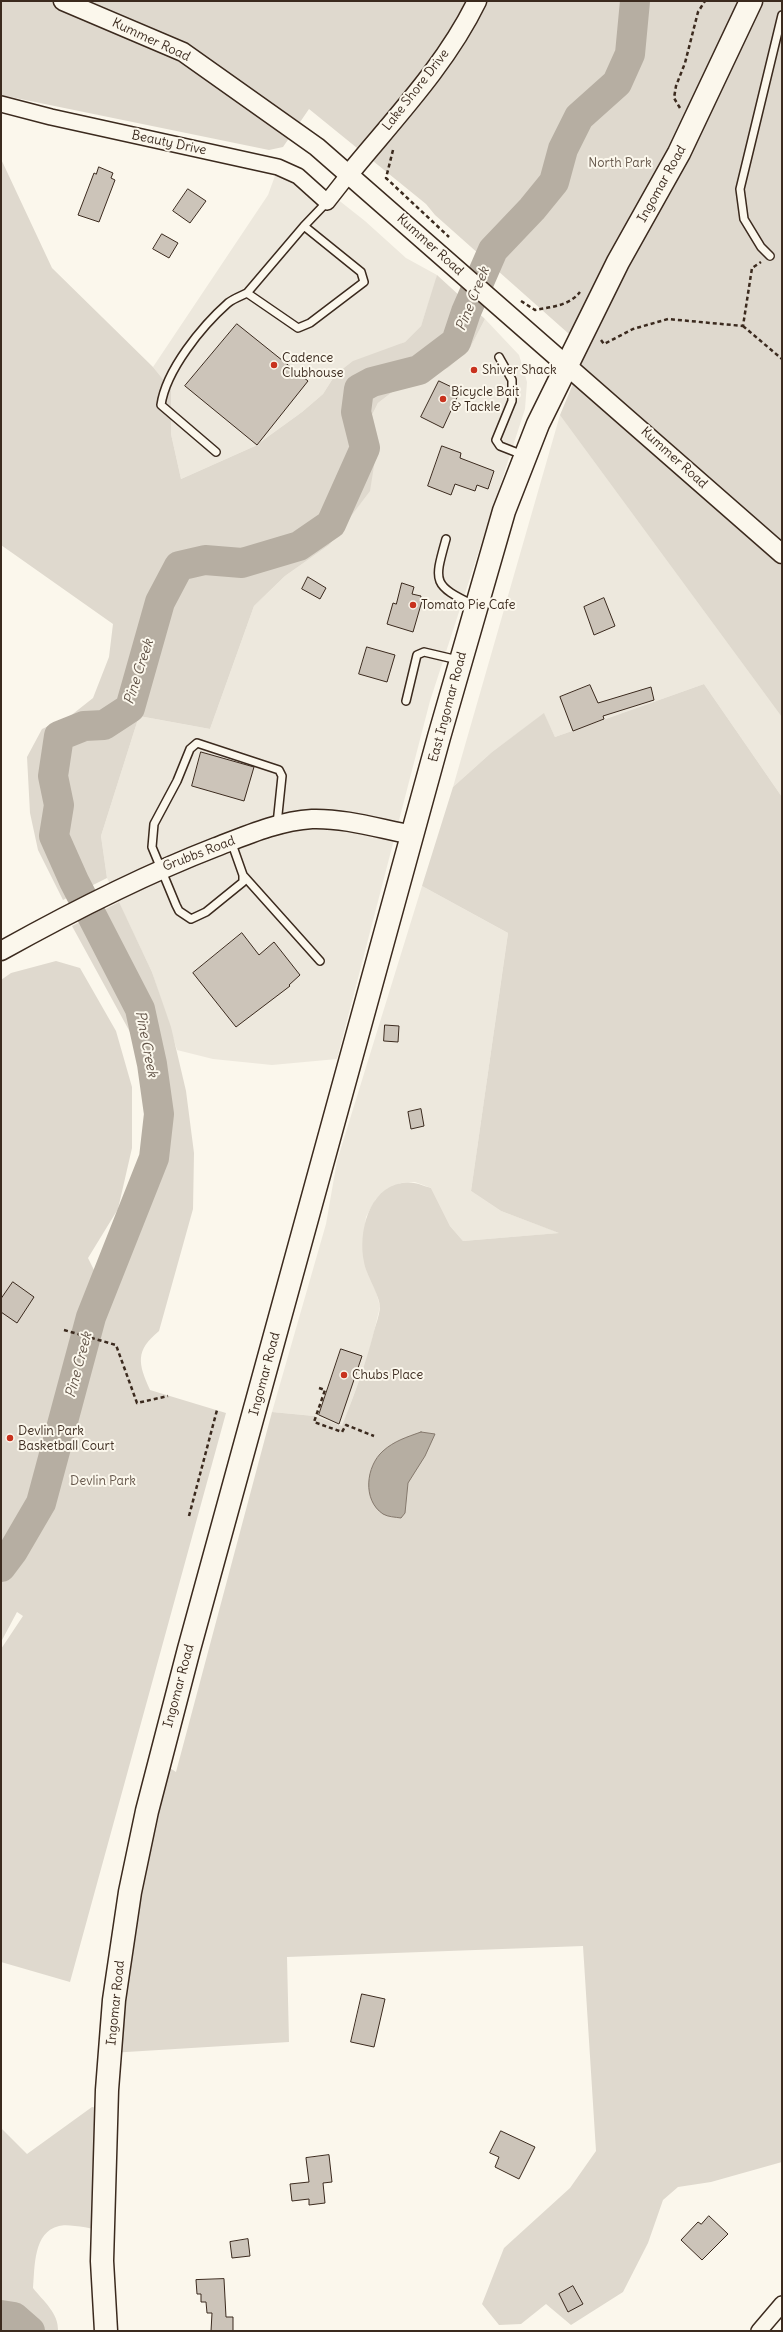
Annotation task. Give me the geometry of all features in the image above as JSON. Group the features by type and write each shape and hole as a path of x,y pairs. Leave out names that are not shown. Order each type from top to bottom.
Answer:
{"main road":[{"name":"Ingomar Road","path":"566,364 583,330 589,323 618,262 679,153 751,1"},
{"name":"East Ingomar Road","path":"351,1057 460,661 504,511 525,455 566,364"},
{"name":"Ingomar Road","path":"106,2331 102,2261 106,2109 114,2000 130,1892 147,1811 170,1720 351,1057"}],"street":[{"name":"Kummer Road","path":"63,1 184,52 317,147 782,554"},
{"name":"Lake Shore Drive","path":"349,174 419,90 450,46 477,1"},
{"name":"Beauty Drive","path":"1,104 51,118 278,167 298,176 327,202"},
{"path":"327,202 349,174"},
{"name":"Grubbs Road","path":"1,952 111,892 162,868 230,841 277,825 301,820 326,819 413,835"},
{"path":"758,2331 782,2304"}],"lane":[{"path":"770,256 761,247 744,219 740,189 782,14"},
{"path":"216,452 161,405 163,390 191,343 229,302 247,293 304,226 327,202"},
{"path":"247,293 298,328 310,323 364,282 361,272 304,226"},
{"path":"499,356 512,380 512,401 496,440 500,446 525,455"},
{"path":"446,539 437,570 440,584 449,593 476,606"},
{"path":"406,701 417,655 424,652 460,661"},
{"path":"243,875 240,885 206,912 190,919 179,911 152,847 154,824 178,781 190,749 198,743 279,770 282,776 277,825"},
{"path":"230,841 243,875 320,961"}],"path":[{"path":"685,105 682,112 674,98 676,86 685,63 698,12 705,1"},
{"path":"397,143 393,149 386,178 446,235"},
{"path":"743,326 752,268 770,256"},
{"path":"518,298 534,310 560,306 575,298 582,289"},
{"path":"589,323 604,344 632,329 668,319 743,326 782,360"},
{"path":"64,1330 116,1345 138,1403 168,1396"},
{"path":"319,1388 325,1390 314,1422 342,1432 346,1425 374,1436"},
{"path":"189,1516 217,1410"}],"shaded area":[{"path":"276,173 313,180 365,221 406,258 437,275 436,281 421,326 405,342 335,375 323,394 302,412 255,446 181,479 171,434 171,389 153,367 268,195"},
{"path":"485,319 519,355 527,382 525,409 430,701 337,1059 272,1065 213,1059 177,1050 152,972 107,878 101,836 139,716 210,729 254,606 285,576 329,545 373,430 372,415 378,403 391,393 448,368 469,350"},
{"path":"573,410 782,573 782,797 704,684 555,737 544,714 492,752 453,787 560,415"},
{"path":"422,886 508,933 471,1191 501,1211 560,1233 463,1241 450,1226 431,1188 415,1182 401,1183 387,1189 376,1199 366,1217 363,1239 380,1307 368,1356 342,1427 314,1416 272,1412 326,1224 337,1161"},
{"path":"421,1432 435,1434 425,1456 408,1483 405,1513 401,1518 385,1515 376,1508 369,1492 370,1474 373,1465 377,1457 387,1448 401,1440"}],"green space":[{"name":"North Park","path":"1,1 782,1 782,717 560,415 587,350 435,215 426,204 309,109 283,147 269,150 1,95"},
{"path":"1,159 52,268 153,367 171,389 171,434 181,479 255,446 302,412 323,394 335,375 353,361 405,342 421,326 437,275 485,319 469,350 448,368 391,393 378,403 372,415 376,453 370,491 329,545 285,576 254,606 210,729 139,716 101,836 107,878 63,900 38,850 30,813 27,757 42,729 69,717 93,698 109,657 113,624 1,545"},
{"path":"704,684 782,797 782,2162 711,2182 678,2187 663,2200 648,2243 623,2292 571,2325 546,2304 521,2324 499,2325 482,2304 504,2248 570,2188 596,2151 583,1946 287,1957 289,2042 110,2053 159,1761 176,1772 272,1412 314,1416 342,1426 360,1379 380,1308 378,1297 365,1267 363,1251 364,1226 373,1203 390,1187 402,1183 413,1183 431,1188 450,1226 463,1241 559,1233 501,1211 471,1191 508,933 422,886 453,787 492,752 544,713 555,737"},
{"name":"Devlin Park","path":"119,902 152,972 171,1027 186,1091 194,1153 193,1209 159,1331 151,1338 142,1351 141,1365 150,1390 226,1413 70,1982 1,1962 1,1649 23,1616 17,1612 1,1642 1,980 11,973 56,961 80,968 116,1031 132,1087 132,1148 118,1209 88,1258 96,1274 143,1191 157,1119 142,1054 72,926"},
{"path":"92,2107 106,2109 102,2230 63,2225 50,2230 44,2235 40,2243 35,2261 33,2288 53,2313 58,2325 58,2331 1,2331 1,2128 27,2154"}],"building":[{"path":"99,167 113,173 111,178 115,180 99,222 78,215 94,173 96,174"},
{"path":"188,189 206,201 190,223 173,211"},
{"path":"162,234 178,243 169,258 153,249"},
{"path":"237,324 308,381 257,445 185,386"},
{"name":"Bicycle Bait & Tackle","path":"439,381 460,391 443,428 421,417"},
{"path":"442,446 461,453 460,458 494,471 488,489 477,485 475,491 455,484 451,495 428,486"},
{"path":"308,577 326,588 320,599 302,589"},
{"name":"Tomato Pie Cafe","path":"402,583 414,587 412,594 421,596 420,600 422,601 413,632 387,624 393,603 396,604"},
{"path":"604,598 615,626 594,635 584,607"},
{"path":"367,647 395,655 387,682 359,674"},
{"path":"590,685 598,703 651,687 654,700 603,716 604,719 573,731 560,697"},
{"path":"201,752 254,767 244,801 192,786"},
{"path":"242,933 259,955 274,942 300,975 289,985 290,986 236,1027 193,973"},
{"path":"385,1025 399,1026 398,1042 384,1041"},
{"path":"421,1109 424,1126 411,1129 408,1112"},
{"path":"13,1282 34,1297 17,1323 1,1312 1,1299"},
{"name":"Chubs Place","path":"341,1349 362,1356 339,1424 319,1415"},
{"path":"362,1994 385,1999 374,2047 351,2042"},
{"path":"501,2131 535,2147 519,2179 495,2167 499,2157 490,2153"},
{"path":"329,2155 332,2182 323,2183 325,2203 309,2205 309,2199 292,2201 290,2184 309,2182 306,2158"},
{"path":"709,2216 728,2234 702,2260 681,2240 698,2222 701,2224"},
{"path":"248,2239 250,2256 232,2258 230,2242"},
{"path":"224,2279 226,2317 233,2317 233,2331 211,2331 212,2313 207,2313 206,2302 201,2302 201,2294 197,2294 196,2280"},
{"path":"573,2286 583,2304 568,2312 559,2294"}],"waterway":[{"name":"Pine Creek","path":"1,1567 13,1551 41,1503 91,1317 154,1158 159,1114 152,1064 140,1009 74,881 54,836 59,805 53,776 59,736 84,726 104,725 130,708 160,602 179,566 205,560 242,563 299,546 331,524 365,448 356,412 359,389 372,382 419,370 456,342 466,312 493,250 532,209 554,182 563,149 579,117 617,83 630,54 635,1"},
{"name":"Pine Creek","path":"1,2315 14,2317 30,2331"}],"place":[{"name":"Cadence Clubhouse","path":"274,365"},
{"name":"Shiver Shack","path":"474,370"},
{"name":"Bicycle Bait & Tackle","path":"443,399"},
{"name":"Tomato Pie Cafe","path":"413,605"},
{"name":"Chubs Place","path":"344,1375"},
{"name":"Devlin Park Basketball Court","path":"10,1438"}]}
